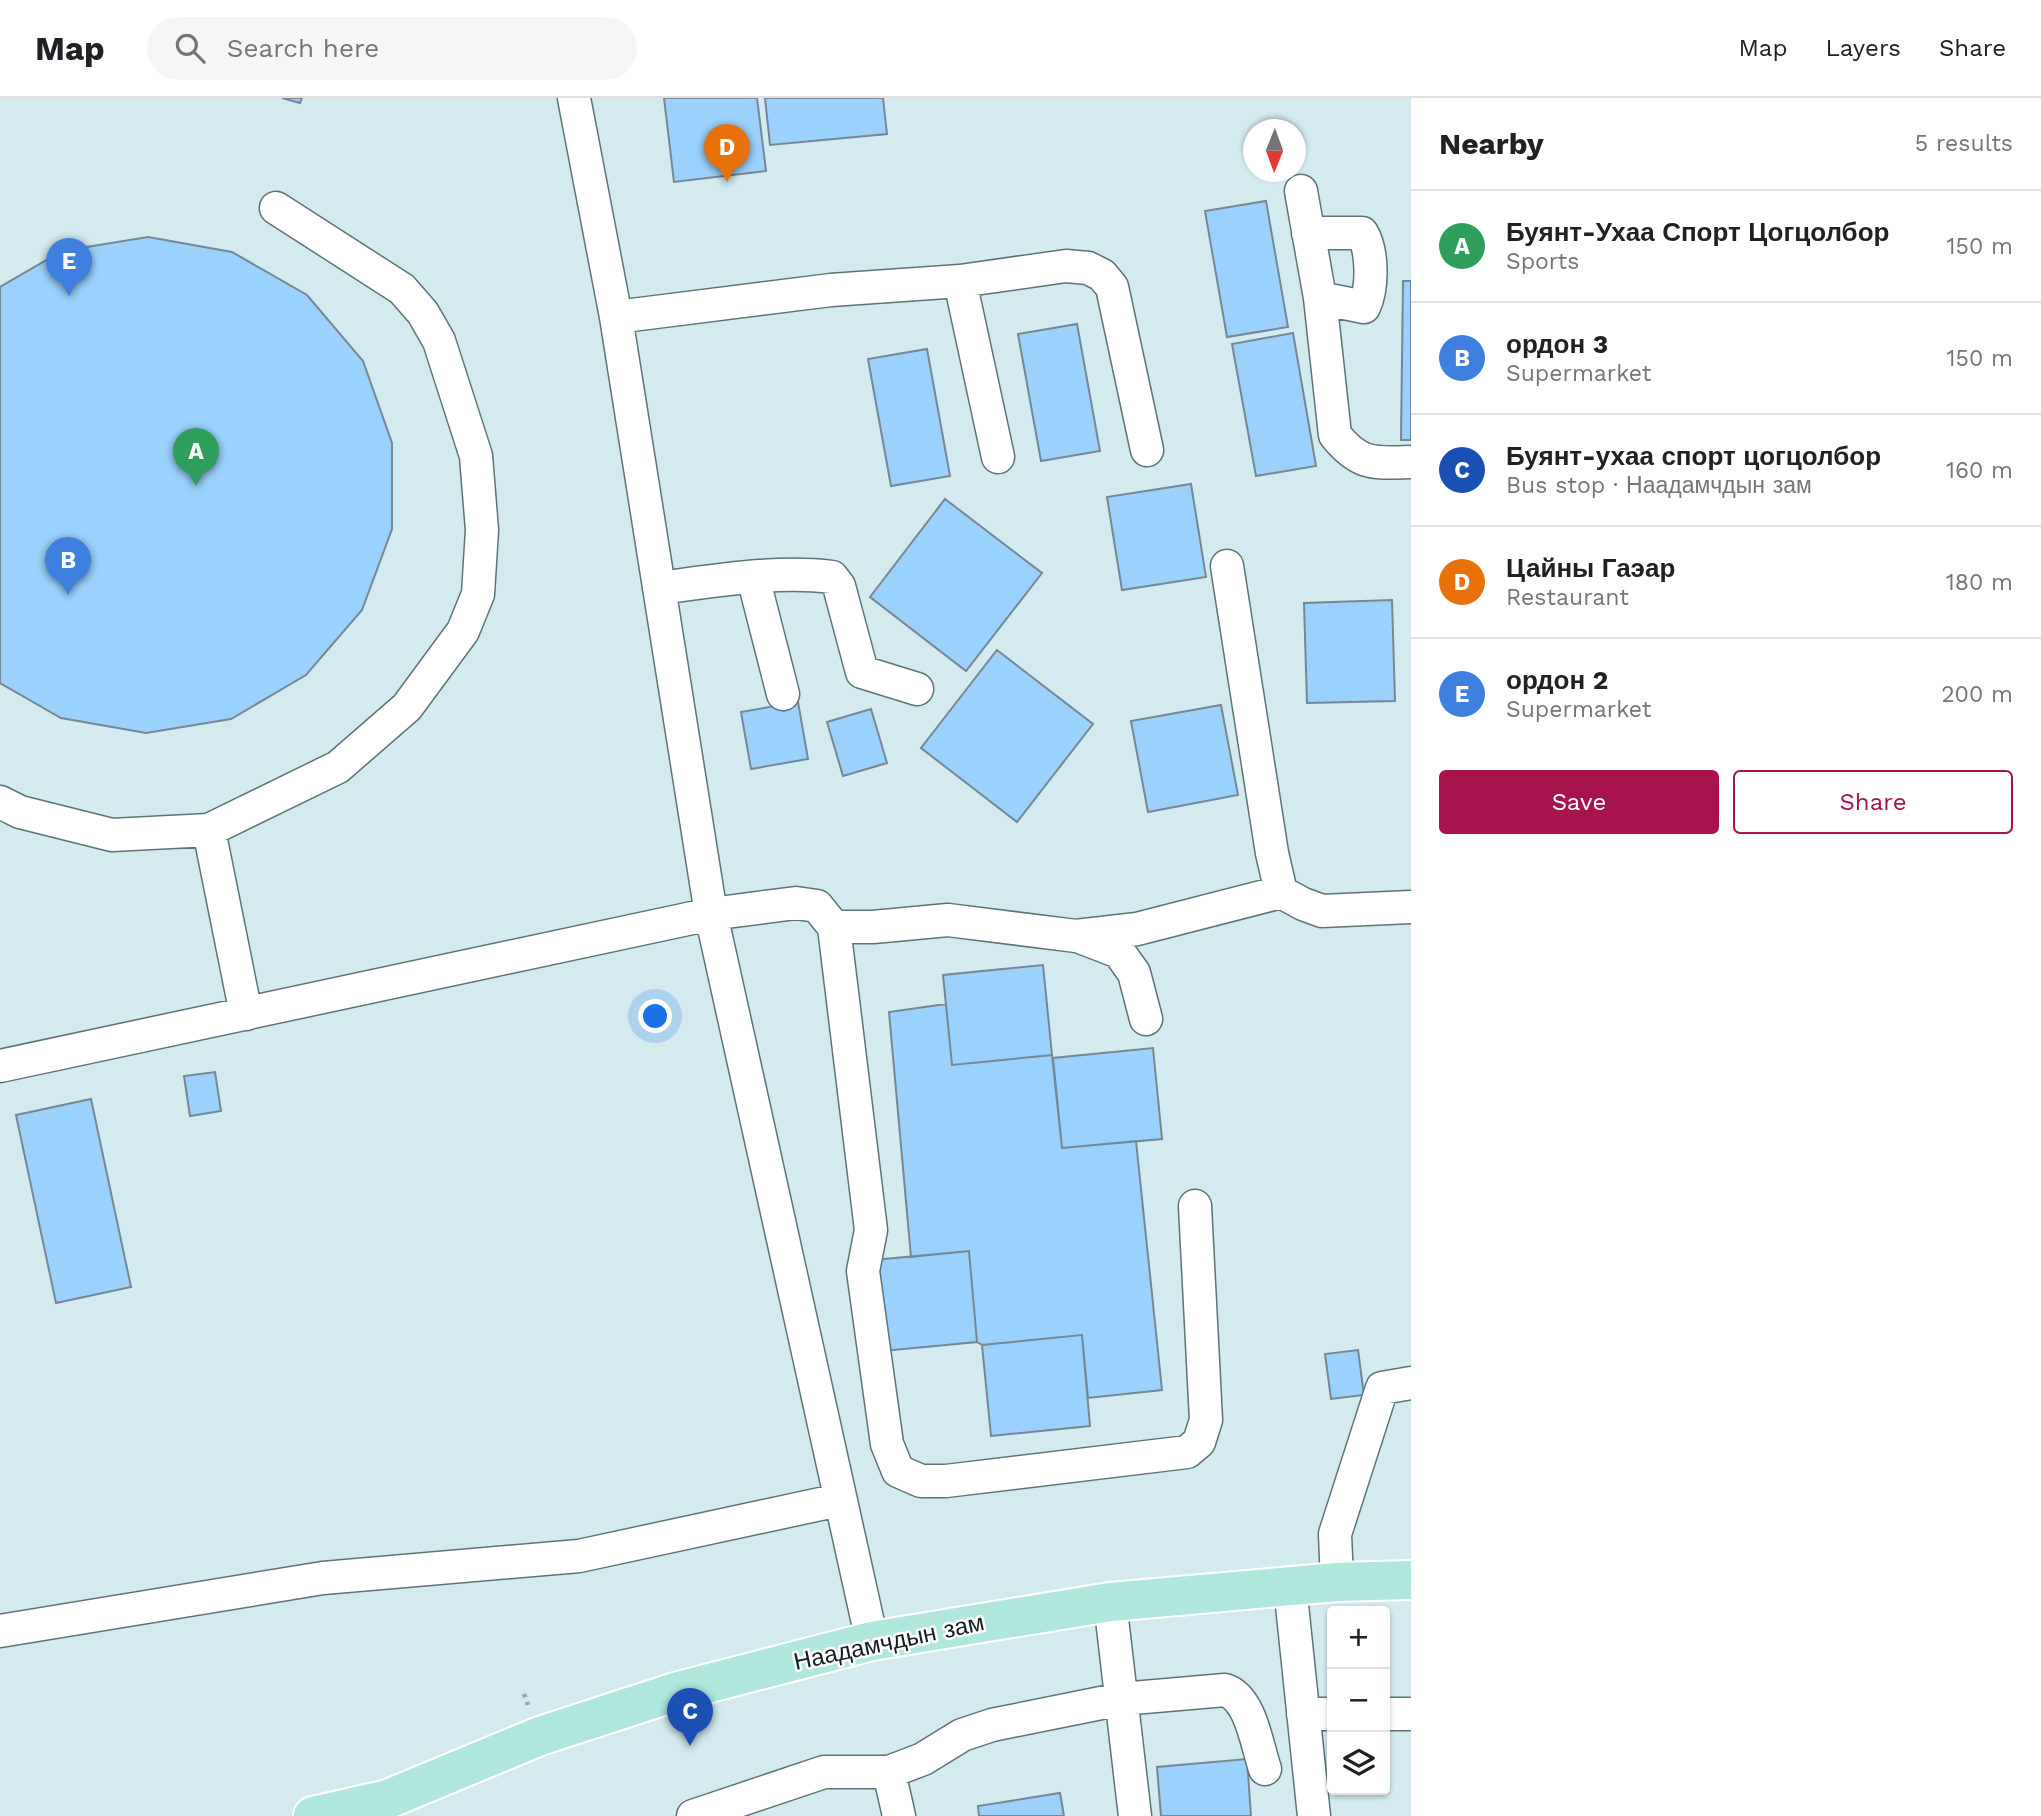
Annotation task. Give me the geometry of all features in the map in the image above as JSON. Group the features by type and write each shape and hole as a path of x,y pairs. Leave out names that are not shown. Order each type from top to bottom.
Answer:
{"main road":[{"name":"Наадамчдын зам","path":"313,1816 377,1808 540,1735 675,1692 872,1641 1110,1602 1336,1582 1411,1580"}],"street":[{"path":"574,98 616,317 711,914 872,1641"},
{"path":"1301,191 1320,298 1335,435 1349,453 1369,463 1411,462"},
{"path":"0,802 20,812 113,835 209,830 338,767 407,706 463,631 478,594 482,530 476,456 439,341 423,313 402,289 276,208"},
{"path":"1308,233 1362,233 1368,243 1370,295 1364,307 1320,298"},
{"path":"616,317 831,290 961,281 1066,265 1088,268 1102,275 1112,287 1147,450"},
{"path":"961,281 998,457"},
{"path":"1227,566 1281,892"},
{"path":"659,588 754,577 832,577 839,586 862,672 918,689"},
{"path":"754,577 783,694"},
{"path":"209,830 246,1014"},
{"path":"834,927 873,927 948,920 1076,936 1137,929 1281,892 1303,905 1322,911 1411,907"},
{"path":"0,1066 711,914 796,904 817,906 834,927 872,1230 863,1271 887,1444 898,1471 920,1481 946,1481 1187,1452 1199,1442 1206,1420 1195,1206"},
{"path":"1076,936 1119,953 1134,973 1146,1019"},
{"path":"1336,1582 1335,1534 1382,1388 1411,1383"},
{"path":"0,1630 323,1578 579,1556 839,1500"},
{"path":"1290,1586 1317,1714 1314,1816"},
{"path":"1110,1602 1135,1816"},
{"path":"693,1816 824,1772 889,1772 923,1759 962,1735 992,1725 1121,1699 1225,1690 1234,1693 1243,1704 1265,1769"},
{"path":"1390,1714 1411,1714"},
{"path":"889,1772 899,1816"}],"building":[{"path":"282,98 302,98 300,103"},
{"path":"664,98 757,98 766,171 674,182"},
{"path":"765,98 883,98 887,134 770,145"},
{"path":"1266,201 1288,327 1227,337 1205,211"},
{"path":"148,237 232,252 307,295 363,361 392,443 392,529 362,610 306,675 231,719 146,733 61,718 0,683 0,287 62,251"},
{"path":"1403,281 1411,281 1411,440 1401,440"},
{"path":"1077,324 1100,451 1041,461 1018,334"},
{"path":"1293,333 1316,466 1256,476 1232,344"},
{"path":"927,349 950,476 891,486 868,359"},
{"path":"1191,484 1206,577 1122,590 1107,497"},
{"path":"945,499 1042,573 966,671 870,597"},
{"path":"1392,600 1395,701 1307,703 1304,603"},
{"path":"997,650 1093,724 1017,822 921,748"},
{"path":"798,702 808,759 751,769 741,712"},
{"path":"1221,705 1238,795 1148,812 1131,721"},
{"path":"871,709 887,763 843,776 827,722"},
{"path":"1043,965 1052,1055 952,1065 943,975"},
{"path":"946,1004 952,1065 1052,1055 1062,1148 1136,1141 1162,1390 1088,1398 1082,1335 982,1345 977,1342 969,1251 911,1257 889,1012"},
{"path":"1153,1048 1162,1139 1062,1148 1053,1058"},
{"path":"215,1072 221,1111 190,1116 184,1076"},
{"path":"91,1099 131,1287 56,1303 16,1115"},
{"path":"969,1251 977,1342 883,1351 874,1260"},
{"path":"1082,1335 1090,1426 991,1436 982,1345"},
{"path":"1358,1350 1364,1395 1331,1399 1325,1354"},
{"path":"1247,1759 1251,1816 1161,1816 1157,1767"},
{"path":"1060,1793 1064,1816 979,1816 978,1806"}],"place":[{"name":"Цайны Гаэар","path":"727,182"},
{"name":"ордон 2","path":"69,296"},
{"name":"Буянт-Ухаа Спорт Цогцолбор","path":"196,486"},
{"name":"ордон 3","path":"68,595"},
{"name":"Буянт-ухаа спорт цогцолбор","path":"690,1746"}]}
